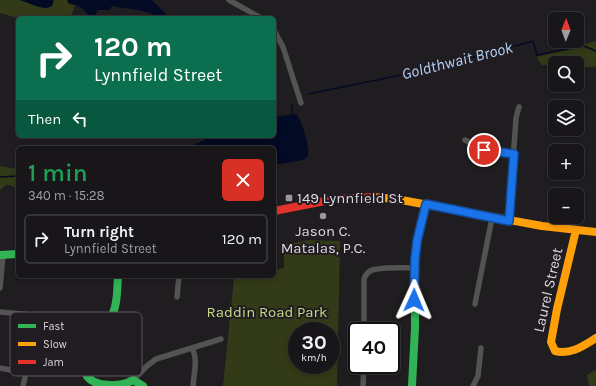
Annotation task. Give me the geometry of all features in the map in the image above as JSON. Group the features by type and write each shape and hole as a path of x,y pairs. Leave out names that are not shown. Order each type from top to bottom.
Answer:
{"street":[{"path":"229,0 258,16"},
{"path":"276,34 283,47 301,103"},
{"path":"509,221 516,118 519,107"},
{"path":"466,140 484,150 514,154"},
{"path":"276,211 318,201 364,196 387,197 509,221 596,232"},
{"path":"412,386 417,241 426,204"},
{"path":"475,304 492,218"},
{"name":"Laurel Street","path":"576,230 550,338 556,351 560,353 569,352 596,338"},
{"path":"0,288 1,254 16,254"},
{"path":"364,322 364,279 366,274 377,269 415,268"},
{"path":"113,312 118,278"},
{"path":"177,297 179,278"},
{"path":"0,312 10,313"},
{"path":"142,371 151,362 222,339"},
{"path":"192,348 196,361 193,386"},
{"path":"473,386 478,376 482,348"},
{"path":"0,368 10,370"},
{"path":"363,386 364,374"},
{"path":"23,386 25,376"},
{"path":"87,376 93,382 118,386 124,385 137,376"},
{"path":"133,380 144,386"}],"green space":[{"path":"0,0 77,0 71,16 16,16 16,17 0,13"},
{"path":"596,41 596,66 594,67 584,67 584,56 548,56 548,65 542,65 537,57 570,48 584,48 584,44"},
{"path":"0,166 16,169 16,188 10,185 6,185 0,190"},
{"name":"Raddin Road Park","path":"308,240 340,241 338,322 288,322 288,374 337,374 337,386 223,386 234,278 276,278 276,270 284,268 284,245"},
{"path":"596,370 596,386 589,386 587,375"}],"water":[{"path":"19,0 54,0 52,6 44,8"},
{"path":"67,0 152,0 168,16 157,16 140,10 112,6 109,10 98,10 94,16 89,16 82,8 69,4"},
{"path":"296,114 298,117 303,127 308,146 308,155 303,160 276,165 276,146 191,146 207,138 276,138 276,117"}],"waterway":[{"name":"Goldthwait Brook","path":"308,94 421,71 533,41 537,55 584,46 596,51"},
{"name":"Goldthwait Brook","path":"292,105 292,116"},
{"name":"Goldthwait Brook","path":"0,177 16,176"}],"traffic: fast":[{"path":"412,386 415,328 415,259 417,241 426,204"},
{"path":"0,255 16,254"},
{"path":"114,312 117,300 118,278"},
{"path":"87,376 89,379 100,384 117,385 133,380 143,386"}],"traffic: slow":[{"path":"373,197 396,199 542,226 596,232"},
{"path":"576,230 557,309 551,342 555,351 566,352 577,349 596,338"}],"traffic: jam":[{"path":"276,211 335,199 373,197"}],"place":[{"name":"149 Lynnfield St","path":"289,198"},
{"name":"Jason C. Matalas, P.C.","path":"323,216"}],"route":[{"path":"414,300 417,241 426,204 509,221 514,154 484,150"}]}
